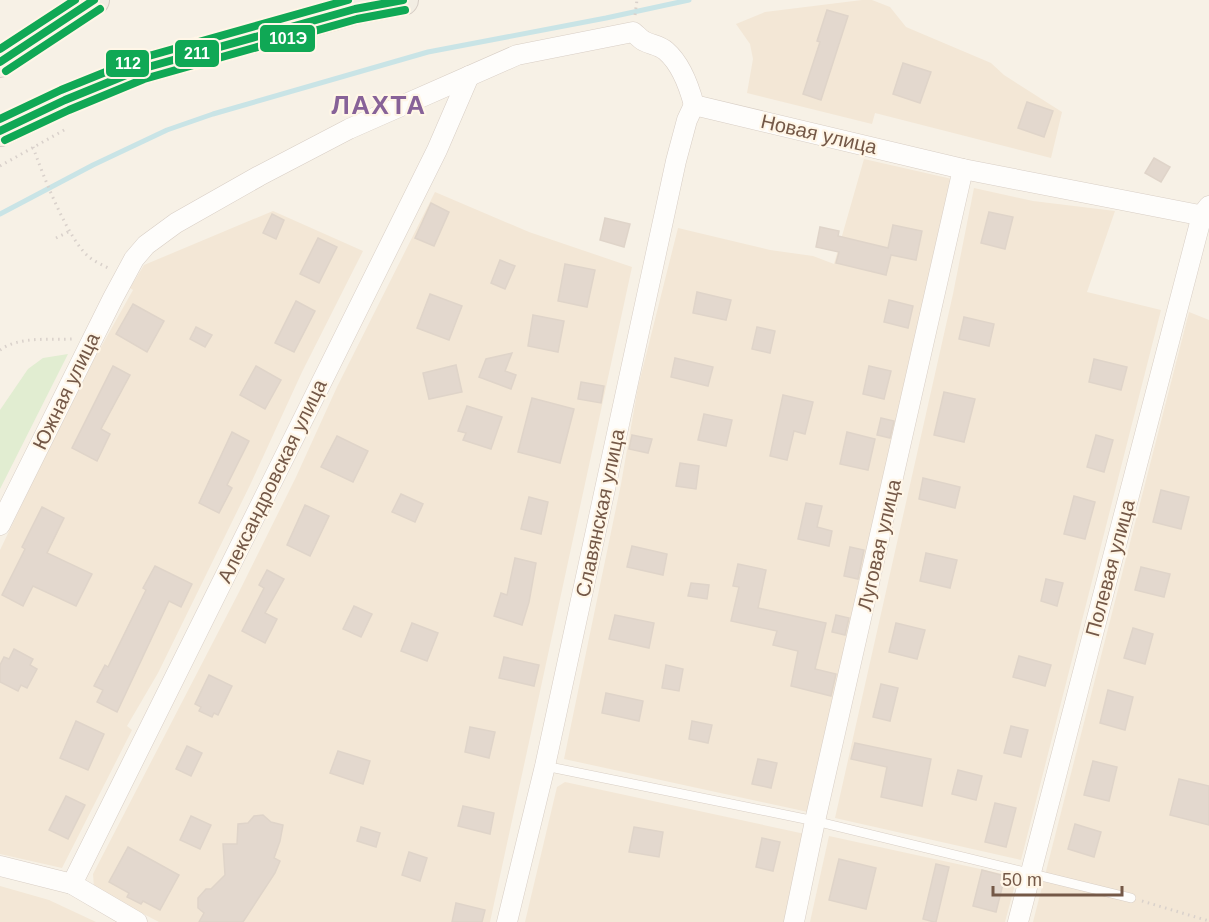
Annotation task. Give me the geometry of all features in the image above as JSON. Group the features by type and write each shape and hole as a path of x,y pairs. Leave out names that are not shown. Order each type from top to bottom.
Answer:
{"main road":[{"path":"0,62 94,0"},
{"path":"0,130 141,69 362,5 403,0"}],"street":[{"path":"469,76 517,55 633,32 645,42 655,44 666,51 675,62 689,88 694,105"},
{"name":"Южная улица","path":"0,525 124,277 134,259 146,245 176,223 259,176 349,129 469,76"},
{"name":"Александровская улица","path":"72,884 437,150 469,76"},
{"name":"Новая улица","path":"694,105 963,169 1207,213"},
{"name":"Славянская улица","path":"507,922 545,766 676,161 687,120 694,105"},
{"name":"Луговая улица","path":"794,922 963,169"},
{"name":"Полевая улица","path":"1018,922 1207,213"},
{"path":"0,866 72,884 137,922"}],"lane":[{"path":"545,766 815,821 1131,897"}],"path":[{"path":"634,9 637,0"},
{"path":"0,166 66,129"},
{"path":"33,147 46,181 70,231 88,256 124,277"},
{"path":"56,238 70,231"},
{"path":"0,350 17,342 93,337"},
{"path":"1131,897 1209,921"}],"shaded area":[{"path":"872,0 890,7 906,27 991,63 1004,75 1062,112 1051,158 875,113 872,124 747,93 753,59 750,44 736,24 765,12"},
{"path":"864,159 952,179 808,812 564,759 621,484 638,387 678,228 770,250 813,256 834,264"},
{"path":"974,188 1033,201 1115,211 1087,292 1161,310 1021,860 835,818 953,294"},
{"path":"435,192 529,232 632,267 490,922 159,922 94,888 93,874 239,592 296,477 337,387"},
{"path":"273,211 363,251 302,372 251,483 158,673 127,726 132,730 62,868 0,854 0,550 78,388 133,290 130,288 144,265"},
{"path":"1189,312 1209,320 1209,922 1033,922"},
{"path":"565,782 805,834 785,922 525,922 557,787"},
{"path":"829,836 1017,877 1005,922 810,922"},
{"path":"0,886 49,900 96,922 0,922"}],"green space":[{"path":"68,354 0,489 0,410 28,369 43,358"}],"building":[{"path":"827,10 848,16 821,100 803,94 820,42 817,41"},
{"path":"903,63 931,72 920,103 893,94"},
{"path":"1027,102 1053,111 1044,137 1018,128"},
{"path":"1154,158 1170,167 1161,182 1145,173"},
{"path":"431,203 449,212 434,246 415,238"},
{"path":"989,212 1013,217 1005,249 981,243"},
{"path":"272,214 284,220 276,239 263,233"},
{"path":"605,218 630,224 624,247 600,240"},
{"path":"893,225 922,231 916,260 891,255 886,275 836,263 839,252 816,247 820,227 839,231 838,236 888,248"},
{"path":"318,238 337,247 319,283 300,274"},
{"path":"500,260 515,266 505,289 491,283"},
{"path":"565,264 595,270 587,307 558,301"},
{"path":"697,292 731,300 726,320 693,313"},
{"path":"430,294 462,306 449,340 417,328"},
{"path":"889,300 913,306 908,328 884,322"},
{"path":"296,301 315,311 294,352 275,343"},
{"path":"133,304 164,321 147,352 116,334"},
{"path":"533,315 564,321 558,352 528,346"},
{"path":"964,317 994,324 989,346 959,339"},
{"path":"196,327 212,335 205,347 190,339"},
{"path":"757,327 775,331 770,353 752,349"},
{"path":"512,353 505,371 516,375 511,389 479,377 486,359"},
{"path":"675,358 713,367 708,386 671,377"},
{"path":"1094,359 1127,367 1121,390 1089,382"},
{"path":"456,365 462,392 429,399 423,373"},
{"path":"113,366 130,375 101,429 110,434 97,461 72,448"},
{"path":"256,366 281,380 265,409 240,395"},
{"path":"869,366 891,371 884,399 863,394"},
{"path":"581,382 604,386 601,403 578,399"},
{"path":"944,392 975,399 964,442 934,435"},
{"path":"783,395 813,402 805,434 794,431 787,460 770,456"},
{"path":"532,398 574,409 560,463 518,452"},
{"path":"467,406 502,417 491,449 463,440 466,433 458,431"},
{"path":"704,414 732,420 726,446 698,440"},
{"path":"881,418 894,421 890,438 877,435"},
{"path":"232,432 249,441 227,485 232,488 219,513 199,503"},
{"path":"847,432 875,439 868,470 840,464"},
{"path":"632,435 652,439 648,453 629,449"},
{"path":"1096,435 1113,440 1104,472 1087,467"},
{"path":"337,436 368,451 353,482 321,467"},
{"path":"680,463 699,466 696,489 676,486"},
{"path":"923,478 960,487 955,508 919,499"},
{"path":"1161,490 1189,497 1181,529 1153,522"},
{"path":"401,494 423,504 415,522 392,512"},
{"path":"1074,496 1095,502 1085,539 1064,534"},
{"path":"529,497 548,502 541,534 521,529"},
{"path":"806,503 822,506 817,527 832,531 829,546 798,539"},
{"path":"305,505 329,516 310,556 287,545"},
{"path":"42,507 64,518 47,553 92,574 76,606 33,586 23,606 2,595 25,549 22,547"},
{"path":"632,546 667,554 663,575 627,567"},
{"path":"850,547 864,550 858,579 844,576"},
{"path":"926,553 957,560 950,588 920,581"},
{"path":"515,558 536,563 522,625 494,616 501,593 507,595"},
{"path":"738,564 766,570 758,608 826,623 815,669 836,674 831,696 791,686 798,651 773,645 777,631 731,621 739,587 733,586"},
{"path":"155,566 192,584 181,607 169,601 117,712 97,702 103,690 94,686 105,665 108,667 146,590 143,588"},
{"path":"1141,567 1170,574 1164,597 1135,590"},
{"path":"267,570 284,579 265,613 277,619 265,643 242,631 264,588 259,585"},
{"path":"1046,579 1063,583 1057,606 1041,601"},
{"path":"691,583 709,585 707,599 688,596"},
{"path":"354,606 372,614 361,637 343,629"},
{"path":"615,615 654,623 649,648 609,639"},
{"path":"836,615 849,618 845,635 832,632"},
{"path":"412,623 438,633 427,661 401,651"},
{"path":"896,623 925,630 917,659 889,652"},
{"path":"1133,628 1153,634 1145,664 1124,658"},
{"path":"14,649 33,659 30,665 37,669 27,688 21,685 18,691 0,682 0,665 4,657 9,659"},
{"path":"1019,656 1051,665 1045,686 1013,677"},
{"path":"504,657 539,665 534,686 499,678"},
{"path":"666,665 683,669 679,691 662,688"},
{"path":"209,675 232,686 218,715 214,713 212,717 199,711 201,707 195,704"},
{"path":"881,684 898,688 890,721 873,717"},
{"path":"1108,690 1133,697 1125,730 1100,723"},
{"path":"606,693 643,701 639,721 602,713"},
{"path":"76,721 104,734 88,770 60,758"},
{"path":"692,721 712,725 708,743 689,739"},
{"path":"1011,726 1028,730 1021,757 1004,753"},
{"path":"470,727 495,732 489,758 465,752"},
{"path":"855,743 931,759 922,806 881,797 887,767 851,759"},
{"path":"187,746 202,753 191,776 176,769"},
{"path":"338,751 370,761 363,784 330,773"},
{"path":"758,759 777,763 771,788 752,784"},
{"path":"1093,761 1117,767 1109,801 1084,795"},
{"path":"958,770 982,776 976,800 952,794"},
{"path":"1179,779 1209,786 1209,825 1170,815"},
{"path":"66,796 85,805 68,839 49,830"},
{"path":"995,803 1016,808 1006,847 985,842"},
{"path":"463,806 494,813 490,834 458,826"},
{"path":"263,815 271,822 283,825 274,858 280,861 275,873 243,922 199,922 204,913 198,908 198,898 225,875 223,844 237,844 238,824 248,823 254,816"},
{"path":"191,816 211,825 200,849 180,840"},
{"path":"1075,824 1101,832 1094,857 1068,849"},
{"path":"361,827 380,833 376,847 357,841"},
{"path":"634,827 663,832 659,857 629,852"},
{"path":"762,838 780,842 773,871 756,867"},
{"path":"128,847 179,875 160,910 143,901 141,904 127,897 129,893 109,882"},
{"path":"409,852 427,858 420,881 402,875"},
{"path":"839,859 876,868 866,909 829,900"},
{"path":"936,864 949,867 936,922 934,922 923,919"},
{"path":"982,870 1005,876 996,912 973,906"},
{"path":"456,903 485,910 482,922 452,922"}],"waterway":[{"path":"0,214 93,165 167,130 213,114 428,52 689,0"}],"transit line":[{"name":"112","path":"0,49 75,0"},
{"name":"211","path":"0,62 94,0"},
{"name":"112","path":"0,119 61,90 138,59 348,0"},
{"name":"211","path":"0,131 65,100 141,69 355,9 403,0"},
{"name":"101Э","path":"6,71 100,9"},
{"name":"101Э","path":"5,140 144,79 357,19 405,10"}],"district":[{"name":"ЛАХТА","path":"379,105"}]}
